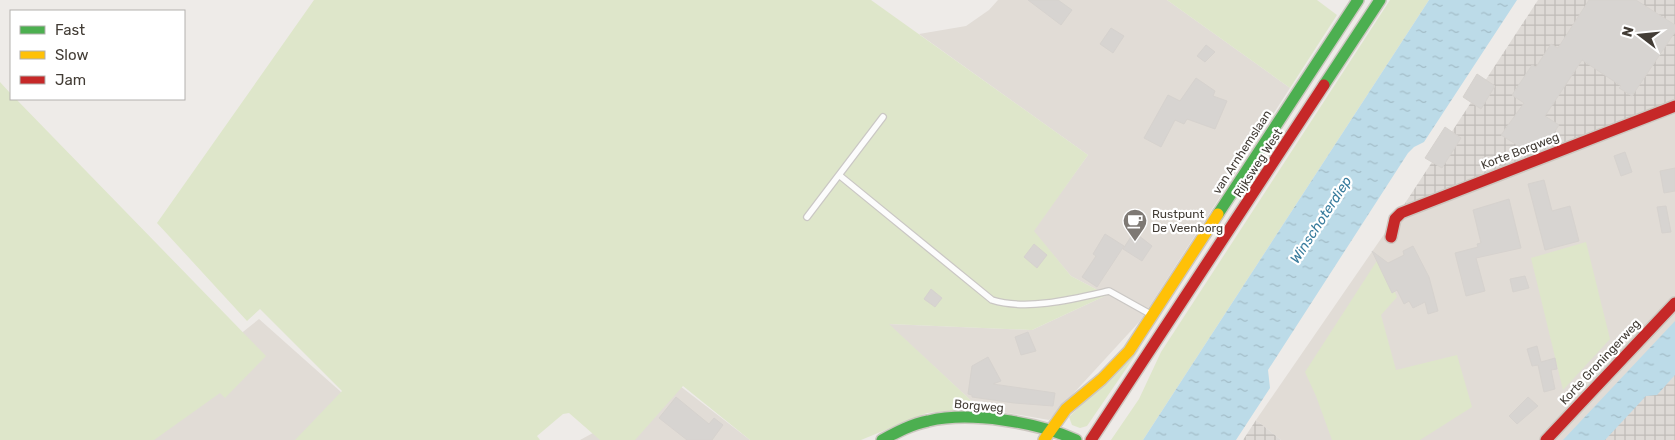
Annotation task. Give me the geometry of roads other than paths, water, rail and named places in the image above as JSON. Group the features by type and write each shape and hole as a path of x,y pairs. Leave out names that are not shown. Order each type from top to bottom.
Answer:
{"street":[{"name":"van Arnhemslaan","path":"1047,435 1072,403 1123,359 1154,316 1358,0"},
{"name":"Rijksweg West","path":"1091,440 1380,0"},
{"name":"Korte Borgweg","path":"1391,238 1395,218 1401,213 1675,106"},
{"name":"Korte Groningerweg","path":"1546,440 1675,303"},
{"name":"Borgweg","path":"882,440 912,426 944,418 997,421 1047,435 1076,440"}],"lane":[{"path":"807,217 883,117"},
{"path":"839,175 992,300 1004,304 1066,301 1109,291 1154,316"}],"water":[{"name":"Winschoterdiep","path":"1429,0 1517,0 1424,142 1414,147 1408,153 1268,370 1270,388 1236,440 1143,440"},
{"path":"1675,321 1675,375 1657,395 1646,396 1605,440 1563,440"}],"place":[{"name":"Rustpunt De Veenborg","path":"1135,242"}]}
